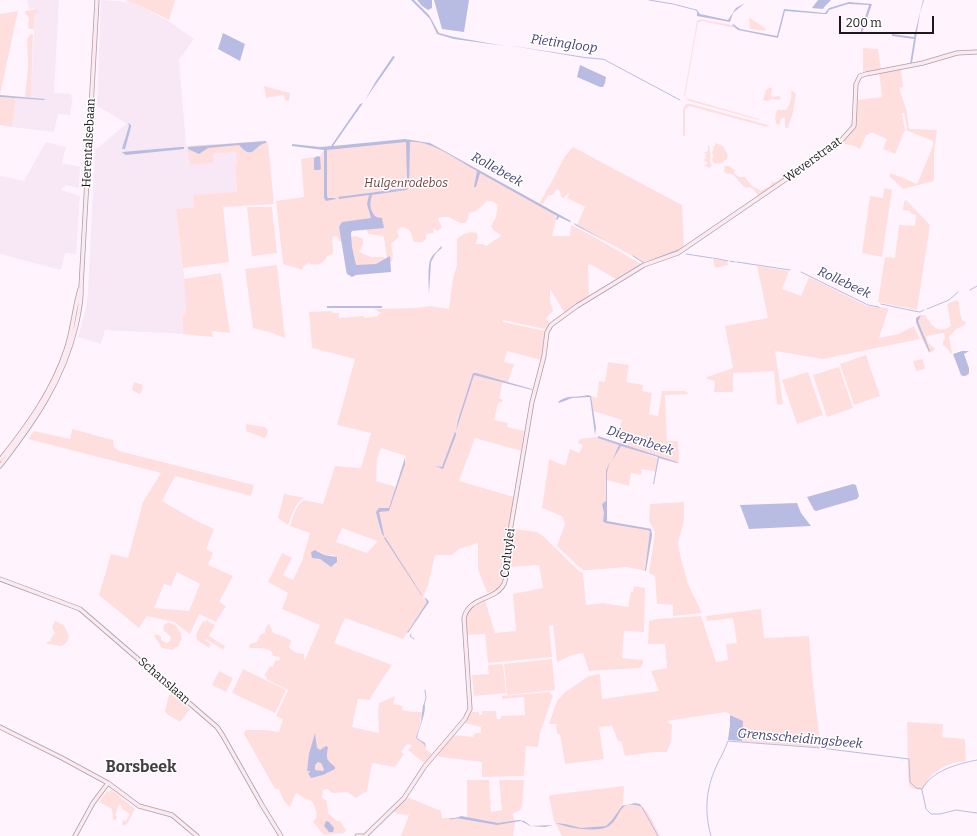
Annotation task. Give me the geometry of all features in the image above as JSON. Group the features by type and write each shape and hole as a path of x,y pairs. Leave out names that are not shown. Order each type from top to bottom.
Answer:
{"street":[{"name":"Herentalsebaan","path":"0,466 39,413 53,389 62,369 79,314 82,296 81,286 96,0"},
{"name":"Weverstraat","path":"644,265 678,253 838,143 854,126 856,84 860,76 923,63 957,54 977,52"},
{"name":"Corluylei","path":"365,836 404,798 425,766 465,720 470,709 464,618 466,611 470,606 497,591 504,583 506,555 532,402 544,359 549,328 559,318 644,265"},
{"name":"Herentalsebaan","path":"0,460 36,412 50,387 66,349 81,286"},
{"name":"Schanslaan","path":"0,579 80,609 217,727 269,818 281,836"},
{"path":"0,727 108,783 139,806 172,815 197,836"},
{"path":"75,836 92,803 108,783"},
{"path":"357,836 362,836"}],"shaded area":[{"path":"27,0 59,0 54,93 71,94 72,102 70,115 58,114 54,132 12,127 16,98 31,99 35,8 29,9"},
{"path":"101,0 130,2 136,4 170,22 194,39 179,60 186,144 190,165 213,163 212,154 236,152 237,165 235,166 237,193 194,195 194,207 176,209 184,276 186,315 183,315 183,334 105,330 101,344 78,337 86,308 88,293 95,150 126,123 97,106"},
{"path":"46,142 66,147 62,163 80,167 79,188 66,185 61,190 80,196 76,254 65,253 61,270 0,254 0,177 24,181"}],"green space":[{"path":"127,0 175,0 169,20"},
{"path":"38,9 38,13 35,13 34,29 29,29 29,18 25,11"},
{"path":"18,11 0,95 0,14"},
{"path":"750,18 766,29 765,31 751,29 749,27"},
{"path":"700,19 732,25 735,28 702,21 698,22 685,96 686,98 684,96 697,21"},
{"path":"31,34 33,35 31,97 25,97 28,66 27,39"},
{"path":"863,48 878,49 881,69 863,72"},
{"path":"901,69 903,87 899,88 907,112 909,129 937,130 934,153 934,181 903,189 889,176 891,173 917,184 933,146 933,141 906,130 907,128 904,113 902,113 905,130 895,154 883,149 887,139 873,133 866,135 860,149 855,146 845,144 844,140 856,125 858,100 882,97 879,73"},
{"path":"264,86 290,93 289,101 285,100 283,95 266,98"},
{"path":"771,87 772,97 779,96 781,98 779,100 763,100 766,90"},
{"path":"791,91 796,94 793,112 788,128 786,128 784,117 780,120 780,124 778,125 775,118 777,110 786,110 790,104"},
{"path":"0,97 16,98 12,127 0,125"},
{"path":"686,98 759,119 759,120 689,101"},
{"path":"686,104 691,104 768,125 767,127 689,106 685,110 685,136 683,136 683,109"},
{"name":"Hulgenrodebos","path":"408,140 434,145 555,213 556,220 552,236 570,236 571,225 641,264 616,279 590,264 588,265 589,296 564,312 550,289 550,300 553,311 546,318 549,323 545,329 503,320 503,322 545,331 541,360 507,351 504,362 514,364 508,382 503,381 499,398 503,400 502,402 498,403 494,420 508,423 507,427 524,431 521,451 475,438 459,481 514,497 504,555 503,580 497,589 487,593 478,569 478,543 459,549 452,555 435,555 428,585 423,598 429,602 403,639 345,618 334,643 392,665 370,700 358,699 352,727 379,733 379,703 395,696 393,704 403,706 402,710 422,712 417,738 425,744 425,749 432,754 424,763 408,750 412,745 407,744 401,752 404,754 395,767 372,763 367,792 356,798 347,792 332,793 328,789 323,790 322,798 327,801 328,813 337,821 340,821 346,830 344,833 324,835 313,822 317,814 312,801 296,793 290,807 283,799 279,789 275,789 244,734 245,730 266,730 279,732 283,719 276,716 288,690 266,679 267,677 264,676 270,666 272,667 276,660 279,661 280,657 273,656 271,651 263,648 251,648 249,647 250,644 257,642 260,635 265,633 265,629 268,624 270,625 273,633 289,639 291,641 289,647 294,652 304,654 305,660 320,625 282,609 288,593 268,582 282,553 292,558 283,575 293,580 303,559 310,533 290,526 295,512 304,500 323,504 335,466 361,468 371,433 337,425 355,359 312,348 309,312 332,311 333,313 339,313 339,318 364,316 364,318 382,314 374,309 416,308 430,306 449,309 453,278 457,265 457,239 466,233 477,233 478,237 476,244 483,244 486,246 501,235 493,230 491,226 496,217 498,205 492,201 487,201 476,211 469,213 468,219 465,223 460,223 449,217 440,217 438,219 442,227 437,231 433,228 434,233 426,234 426,239 422,242 414,242 409,230 401,227 397,231 399,237 391,244 393,256 392,261 389,262 387,259 384,237 369,234 367,229 358,222 343,241 339,241 337,236 333,237 333,254 327,256 322,262 314,265 309,263 304,266 302,270 283,264 276,201 304,197 301,159 321,156 323,151 326,149","holes":["381,448 406,456 396,487 376,481 377,459","342,528 377,541 367,553 336,542","317,550 324,555 332,555 338,558 337,562 333,566 330,566 320,559 313,558"]},
{"path":"268,142 274,204 223,207 229,262 183,268 176,209 194,207 194,195 237,192 235,165 237,165 236,152 213,154 213,163 190,165 187,146"},
{"path":"716,143 723,146 728,155 727,160 719,164 714,163 712,160 712,152"},
{"path":"708,145 710,151 710,162 712,165 710,168 704,166 707,162 703,160 707,158 705,156 707,154 704,153 708,151"},
{"path":"573,147 682,205 684,246 670,254 643,262 577,225 585,207 567,198 569,194 566,192 568,194 563,198 561,197 560,191 556,189 554,194 548,196 543,204 539,203 565,156"},
{"path":"725,166 729,166 735,170 734,173 739,177 745,177 751,185 761,191 771,185 772,182 776,182 797,167 799,169 758,196 753,189 749,187 746,188 733,175 724,172"},
{"path":"884,188 892,190 882,257 862,253 870,196 883,198"},
{"path":"906,200 930,225 917,310 878,302 885,257 895,258 899,225 915,226 916,215 910,213 910,211 903,210 904,202"},
{"path":"247,207 272,207 277,253 252,256"},
{"path":"356,236 363,239 363,245 359,252 371,257 384,257 384,264 356,266 352,262 351,237"},
{"path":"713,259 727,261 728,265 715,268"},
{"path":"277,265 285,338 253,328 245,269"},
{"path":"757,266 789,271 782,289 801,296 809,277 867,306 889,308 879,338 898,334 914,326 920,339 823,359 775,351 783,404 777,405 774,371 733,373 733,392 714,392 715,381 707,379 707,377 733,368 725,326 768,318"},
{"path":"221,273 230,333 212,331 213,337 183,334 183,315 186,315 184,279"},
{"path":"956,300 959,302 962,320 966,322 965,325 956,329 949,337 952,353 950,354 949,350 943,345 943,341 945,339 944,333 942,333 927,336 928,342 935,349 930,353 917,326 916,318 921,315 925,315 935,328 946,329 951,326 947,304"},
{"path":"866,355 880,396 854,405 840,364"},
{"path":"923,359 925,369 916,371 913,361"},
{"path":"608,362 629,365 626,382 643,385 642,391 652,393 649,414 658,416 662,391 685,391 689,394 665,395 667,441 678,441 679,464 620,444 620,427 622,420 593,411 591,396 597,398 599,381 605,382"},
{"path":"839,367 853,408 827,417 813,375"},
{"path":"808,372 823,415 797,424 782,380"},
{"path":"134,382 143,385 141,393 139,394 132,390"},
{"path":"246,424 265,427 268,430 266,437 264,438 246,431"},
{"path":"72,429 113,440 114,447 119,451 254,485 251,496 175,476 162,501 214,529 206,549 213,553 208,565 233,576 219,602 226,606 216,622 199,614 190,634 174,622 147,616 139,628 99,595 111,554 128,558 143,502 161,473 28,439 34,431 70,439","holes":["177,572 200,584 189,611 154,608 164,584 171,586"]},
{"path":"597,437 658,458 656,472 642,469 641,475 631,473 629,486 607,480 606,522 649,528 651,530 652,535 646,571 626,567 584,570 579,567 557,546 565,524 562,516 542,508 549,459 565,466 570,449 579,453 583,445 578,443 579,439"},
{"path":"284,494 305,498 296,505 288,525 278,518"},
{"path":"684,502 684,520 678,543 688,584 702,613 673,616 673,605 657,604 655,576 649,573 655,532 649,521 650,504"},
{"path":"515,529 537,532 583,573 586,605 603,603 628,607 631,592 633,592 634,586 645,588 644,632 624,631 622,658 643,660 643,664 640,668 589,671 583,653 572,655 557,662 553,625 549,626 552,657 488,663 485,634 467,635 466,622 470,610 485,600 495,633 516,631 513,594 543,588 539,565 508,567 512,532"},
{"path":"761,609 764,638 809,636 813,685 821,748 742,742 742,721 726,712 667,721 672,725 671,741 667,752 654,752 625,756 621,741 618,741 612,726 599,727 604,759 565,764 560,734 557,734 556,724 549,724 557,701 565,692 589,676 600,674 602,699 659,691 651,671 667,668 665,644 648,644 649,621 657,619 701,616 716,662 728,660 726,644 737,643 733,618 707,621 706,616"},
{"path":"206,620 215,625 209,636 225,646 223,650 206,639 205,640 211,644 209,648 197,640 196,634 203,621 205,622"},
{"path":"55,621 64,625 69,636 67,642 62,646 47,644 47,642 51,641 51,638 55,633 52,627"},
{"path":"168,622 176,625 182,638 178,647 175,647 173,650 162,648 154,636 156,634 161,636 161,640 167,643 170,641 171,637 163,630 164,625"},
{"path":"552,659 555,690 507,695 504,664"},
{"path":"488,665 503,665 506,693 474,696 472,675 489,674"},
{"path":"243,669 286,690 275,713 232,693"},
{"path":"219,671 233,678 226,692 212,685"},
{"path":"549,692 553,696 540,733 538,747 526,746 524,776 482,777 482,762 440,757 437,755 454,735 473,737 476,733 481,733 481,727 465,723 472,712 479,712 479,715 482,715 482,711 496,711 497,719 501,719 501,716 525,715 524,697 502,699 502,696"},
{"path":"173,694 190,709 180,722 167,714 165,711 169,695"},
{"path":"907,722 943,724 942,737 965,739 966,761 951,764 938,770 930,777 922,790 914,789 909,786"},
{"path":"467,780 489,780 491,812 502,810 499,780 524,780 522,807 513,814 515,823 513,836 401,836 409,815 398,814 393,811 407,797 441,811 442,818 467,818"},
{"path":"624,786 623,805 636,804 644,809 651,817 660,836 562,836 554,821 549,797 550,795"},
{"path":"112,790 135,809 127,824 122,826 123,820 126,821 130,814 121,808 122,806 119,804 115,815 117,816 116,820 113,820 112,809 99,802 107,791 109,792"}],"water":[{"path":"411,0 414,0 429,15 439,33 505,46 454,39 437,34 430,19"},
{"path":"417,0 432,0 432,8 428,10"},
{"path":"434,0 469,0 464,32 442,29"},
{"path":"818,0 831,0 823,9 812,8"},
{"path":"923,0 912,63 910,64 914,39 892,36 892,34 914,37"},
{"path":"849,2 872,4 862,33 861,30 869,5 848,4 829,10 827,14 785,11 778,38 738,30 732,25 733,24 740,29 777,36 784,9 825,13 829,8"},
{"path":"745,3 733,13 730,22 697,16 695,9 700,14 728,20 736,8"},
{"path":"223,33 245,44 240,61 218,49"},
{"path":"507,45 605,59 605,60 584,58"},
{"path":"393,56 395,57 365,100 376,81"},
{"path":"580,65 606,77 603,87 577,77"},
{"path":"0,95 45,99 0,97"},
{"path":"363,103 333,146 405,139 430,143 571,221 570,222 559,217 556,220 557,216 480,173 476,187 474,187 477,171 427,144 418,142 410,142 409,187 407,180 406,142 327,150 327,197 336,199 326,201 324,198 324,150 292,146 292,144 320,147 331,146 360,104"},
{"path":"128,123 131,127 125,149 122,149 129,126"},
{"path":"266,141 266,143 262,144 251,152 244,150 239,145 208,148 199,154 188,149 188,147"},
{"path":"184,147 184,149 126,155 122,152"},
{"path":"318,156 320,157 321,169 314,170 314,158"},
{"path":"408,189 406,190 372,195 370,204 371,210 376,217 382,218 384,228 352,231 351,233 356,265 376,264 390,256 391,272 356,275 352,277 347,274 339,227 342,222 371,218 367,204 369,195 339,199 338,197"},
{"path":"574,223 611,244 575,225"},
{"path":"441,246 442,248 436,253 431,262 429,294 430,261 432,256"},
{"path":"327,306 382,306 382,308 327,308"},
{"path":"921,315 918,321 930,351 929,352 916,322 916,318"},
{"path":"962,351 969,351 964,354 969,368 969,373 964,376 961,375 953,354"},
{"path":"473,373 532,390 474,375 456,431"},
{"path":"591,396 596,428 595,435 590,397 572,398 559,403 558,402 569,397"},
{"path":"455,432 456,435 443,469 435,466 442,467"},
{"path":"598,436 677,463 659,458 653,484 658,457 621,446 612,461 619,445 598,438"},
{"path":"405,458 405,464 389,511 379,512 383,536 376,512 379,508 389,508"},
{"path":"610,461 607,472 607,521 651,529 652,535 646,571 650,531 605,523 603,521 604,513 602,504 606,501 606,471"},
{"path":"853,484 856,485 859,496 857,499 816,511 807,497"},
{"path":"797,503 801,513 811,526 749,529 740,505"},
{"path":"385,537 422,595 422,596 384,538"},
{"path":"315,550 324,555 337,557 337,562 331,567 320,559 312,558 311,552"},
{"path":"424,597 429,602 408,633 407,632 427,602"},
{"path":"423,705 425,705 424,714 417,738 425,743 426,749 424,744 416,738 421,722"},
{"path":"730,715 743,721 742,741 728,740"},
{"path":"315,733 317,748 320,750 326,746 328,747 327,758 335,769 323,775 311,778 308,773 310,771 307,771 309,754","holes":["318,762 321,763 324,769 323,771 315,770 315,765"]},
{"path":"635,803 640,804 642,807 634,805 624,806 613,822 604,828 582,829 567,827 556,823 581,828 606,826 622,806"},
{"path":"461,816 498,823 519,820 524,821 531,826 553,825 545,827 530,826 521,821 497,825 456,818"},
{"path":"326,821 329,822 334,828 333,832 329,832 324,826"}],"waterway":[{"path":"649,0 696,10"},
{"name":"Pietingloop","path":"605,60 680,100"},
{"name":"Rollebeek","path":"647,262 678,250"},
{"name":"Rollebeek","path":"686,254 712,258"},
{"name":"Rollebeek","path":"633,256 644,263"},
{"name":"Rollebeek","path":"713,258 728,261"},
{"name":"Rollebeek","path":"730,261 735,262"},
{"name":"Rollebeek","path":"737,262 790,270"},
{"name":"Rollebeek","path":"801,272 868,305 879,307"},
{"name":"Rollebeek","path":"970,290 977,286"},
{"name":"Rollebeek","path":"927,309 949,300 958,292"},
{"name":"Rollebeek","path":"881,304 920,312 924,310"},
{"name":"Diepenbeek","path":"411,634 410,636 414,639"},
{"name":"Diepenbeek","path":"424,705 426,698 425,690"},
{"name":"Grensscheidingsbeek","path":"711,836 707,818 708,792 716,767 728,741 821,748 909,759 910,782 916,788 922,789"},
{"path":"922,789 932,777 946,769 977,760"},
{"path":"922,790 926,809 931,814 940,814 956,810 977,813"},
{"path":"642,807 658,836"},
{"path":"450,819 457,818"}],"district":[{"name":"Borsbeek","path":"141,768"}]}
